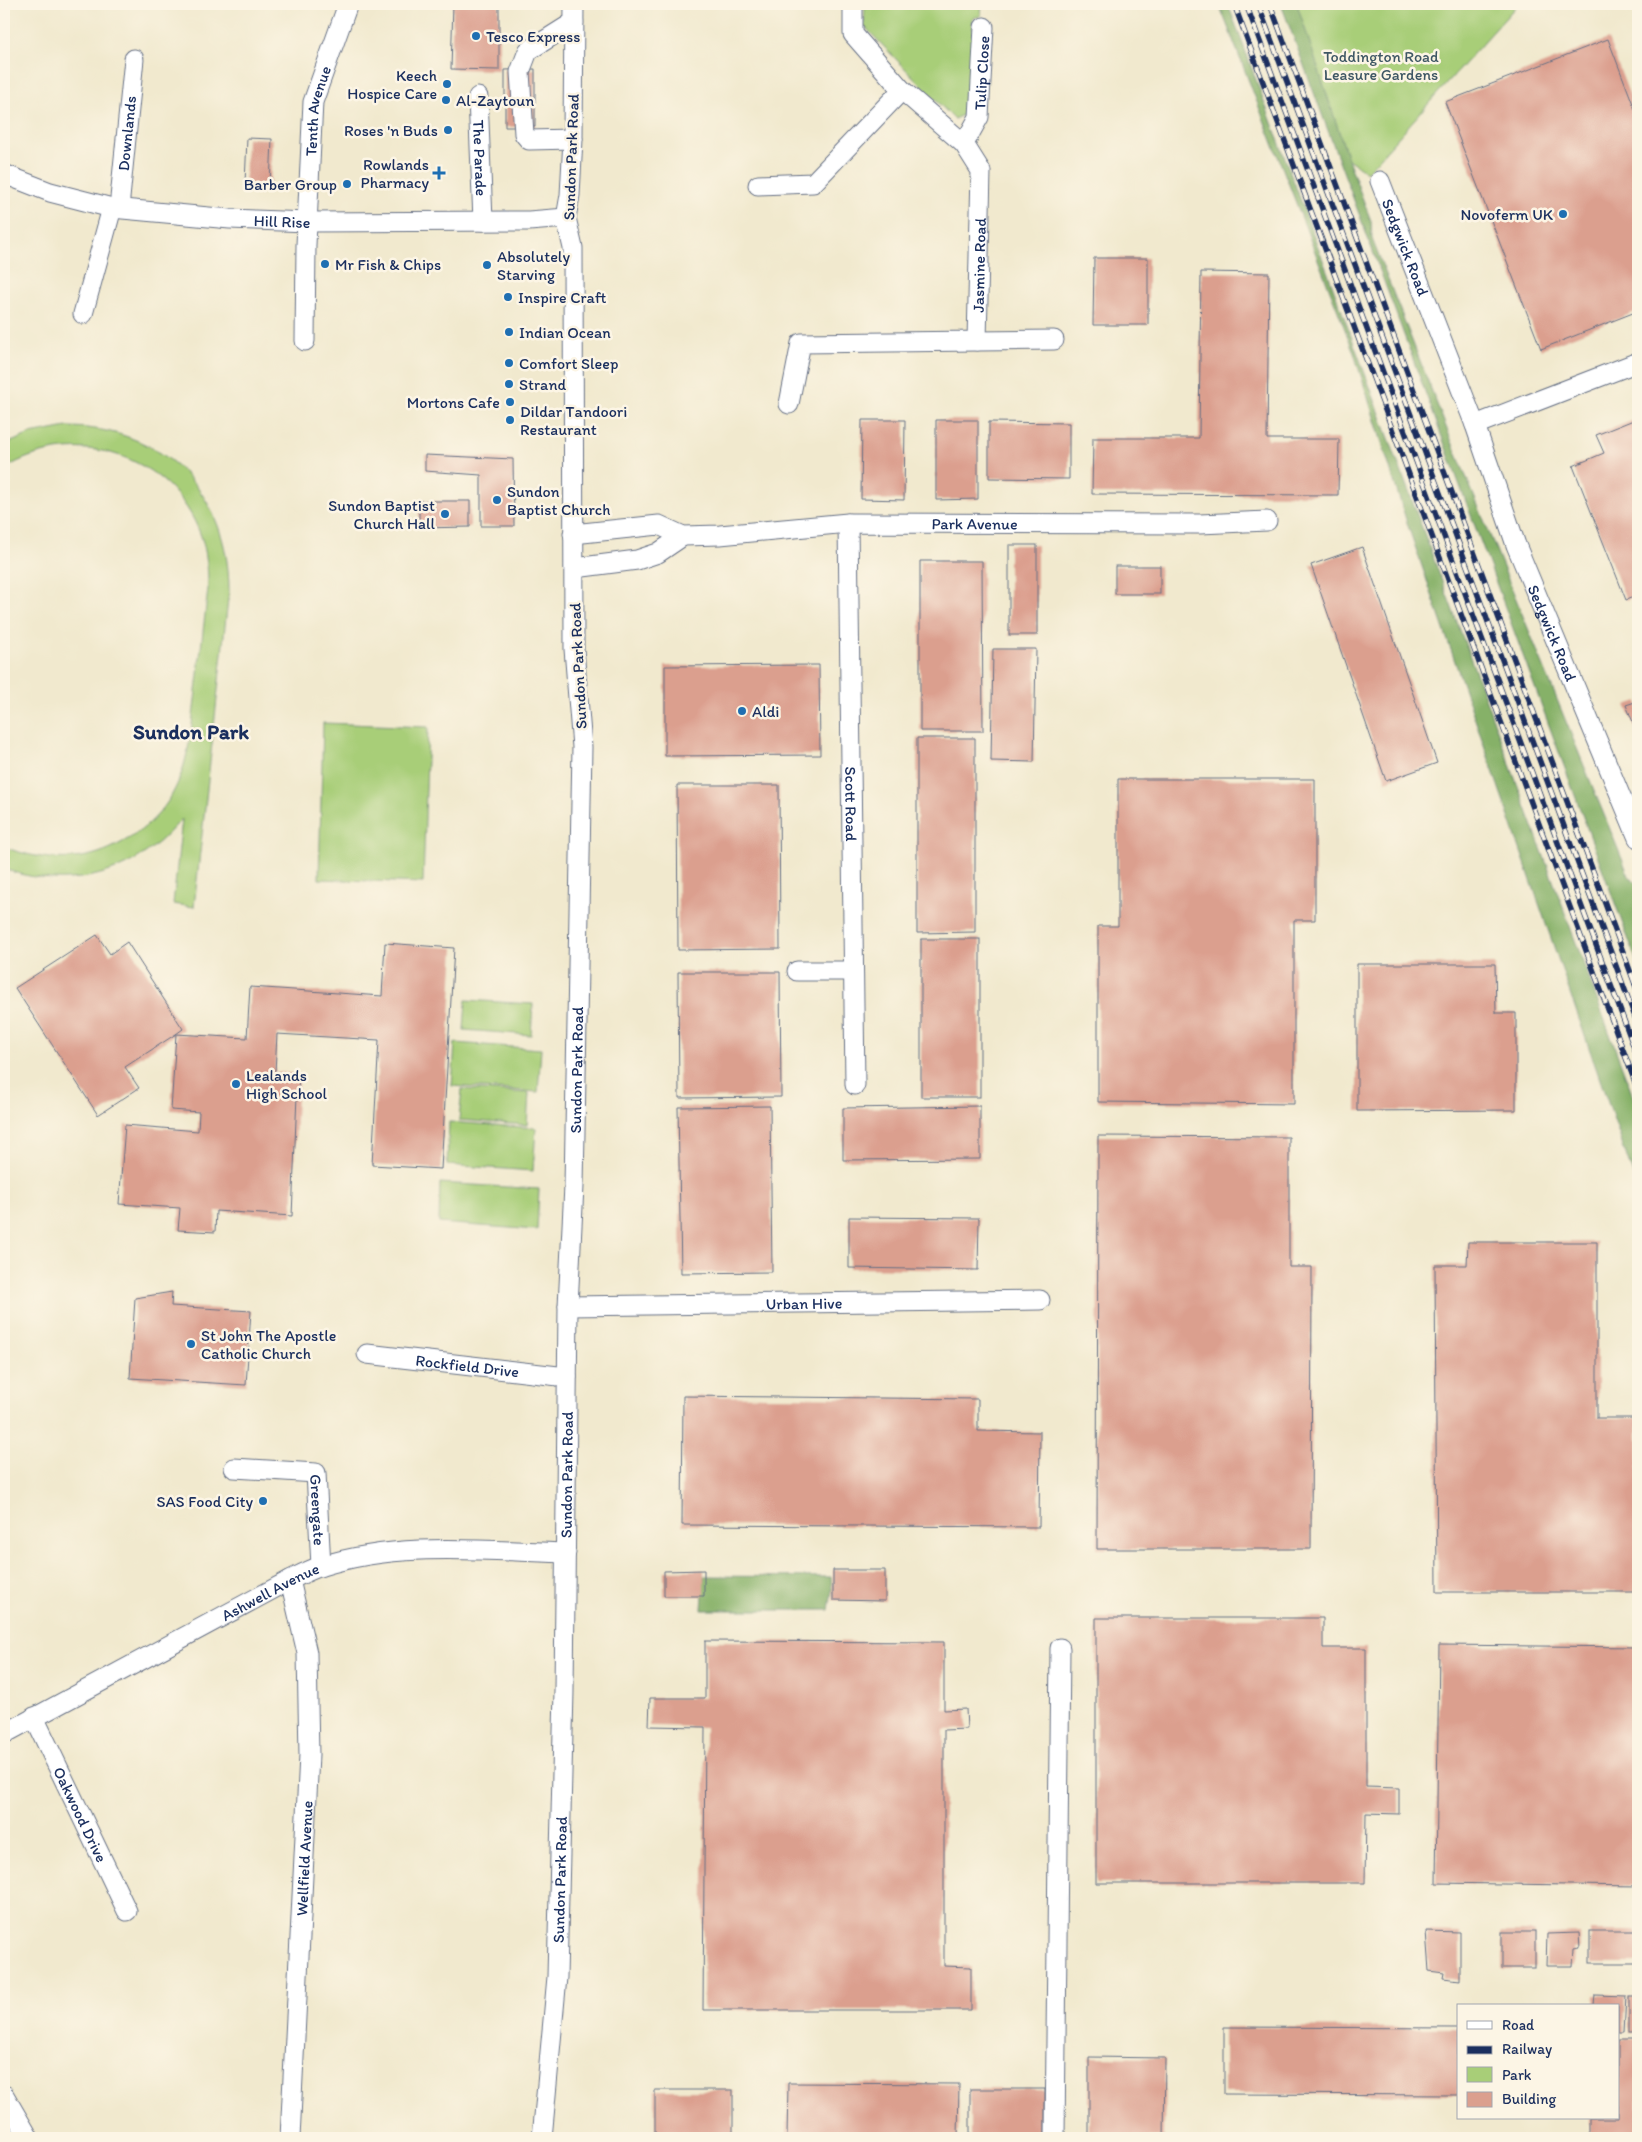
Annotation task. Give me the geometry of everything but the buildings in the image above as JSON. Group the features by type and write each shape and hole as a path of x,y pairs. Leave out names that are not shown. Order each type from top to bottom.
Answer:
{"street":[{"name":"Tenth Avenue","path":"306,341 313,102 348,4"},
{"name":"Jasmine Road","path":"853,4 853,34 902,90 964,144 981,171 977,341"},
{"path":"573,139 529,140 524,134 520,72 528,51 574,13"},
{"name":"Sundon Park Road","path":"542,2138 557,1976 566,1553 568,1306 574,1186 582,747 574,649 573,248 566,218 570,195 573,139 574,13"},
{"name":"Tulip Close","path":"964,144 980,118 984,27"},
{"name":"Downlands","path":"83,314 116,208 134,59"},
{"path":"758,185 813,183 902,90"},
{"name":"The Parade","path":"478,97 483,220"},
{"name":"Hill Rise","path":"4,174 50,192 116,208 230,220 308,222 529,221 566,218"},
{"name":"Sedgwick Road","path":"1380,181 1475,425 1516,545 1638,838"},
{"path":"789,404 801,343 1054,340"},
{"path":"1475,425 1638,362"},
{"name":"Park Avenue","path":"573,534 659,525 683,536 720,535 848,523 1200,524 1267,521"},
{"name":"Scott Road","path":"848,523 855,1085"},
{"path":"575,568 637,560 658,554 683,536"},
{"path":"797,971 853,972"},
{"name":"Urban Hive","path":"568,1306 1040,1300"},
{"name":"Rockfield Drive","path":"367,1354 567,1377"},
{"name":"Greengate","path":"234,1468 316,1473 321,1566"},
{"name":"Ashwell Avenue","path":"4,1734 290,1580 321,1566 374,1554 421,1551 566,1553"},
{"name":"Wellfield Avenue","path":"290,1580 307,1654 309,1755 290,2138"},
{"path":"1054,2138 1060,1648"},
{"name":"Oakwood Drive","path":"34,1717 127,1911"},
{"path":"4,2095 29,2138"}],"green space":[{"path":"865,4 982,4 981,16 973,18 971,111 954,119 864,26"},
{"path":"1219,4 1228,4 1638,1110 1638,1189 1408,526 1353,350"},
{"path":"1281,4 1297,4 1348,159 1371,221 1372,239 1450,437 1629,876 1638,886 1638,965"},
{"name":"Toddington Road Leasure Gardens","path":"1296,4 1518,4 1367,172 1348,159"},
{"path":"67,427 102,430 133,439 161,453 184,472 203,496 217,524 226,555 229,590 194,907 173,904 182,819 156,845 135,859 118,868 99,874 81,878 42,878 4,869 4,847 44,857 71,858 85,856 111,848 135,834 154,819 178,783 185,763 193,717 208,589 207,562 201,536 187,508 168,485 144,467 118,455 90,449 61,449 32,456 4,469 4,445 30,434"},
{"path":"323,723 428,727 423,883 319,879"},
{"path":"466,1000 533,1004 531,1035 464,1030"},
{"path":"455,1043 541,1049 538,1092 452,1086"},
{"path":"462,1089 529,1093 527,1125 459,1120"},
{"path":"449,1122 536,1128 533,1171 447,1165"},
{"path":"440,1183 539,1189 537,1230 439,1223"},
{"path":"704,1576 831,1577 832,1590 829,1610 702,1610"}],"railway":[{"path":"1234,4 1638,1090"},
{"path":"1246,4 1638,1058"},
{"path":"1258,4 1638,1025"},
{"path":"1270,4 1638,992"}],"place":[{"name":"Tesco Express","path":"476,36"},
{"name":"Keech Hospice Care","path":"447,84"},
{"name":"Al-Zaytoun","path":"446,100"},
{"name":"Roses 'n Buds","path":"448,130"},
{"name":"Rowlands Pharmacy","path":"439,173"},
{"name":"Barber Group","path":"347,184"},
{"name":"Novoferm UK","path":"1563,214"},
{"name":"Mr Fish & Chips","path":"325,264"},
{"name":"Absolutely Starving","path":"487,265"},
{"name":"Inspire Craft","path":"508,297"},
{"name":"Indian Ocean","path":"509,332"},
{"name":"Comfort Sleep","path":"509,363"},
{"name":"Strand","path":"509,384"},
{"name":"Mortons Cafe","path":"510,402"},
{"name":"Dildar Tandoori Restaurant","path":"510,420"},
{"name":"Sundon Baptist Church","path":"497,500"},
{"name":"Sundon Baptist Church Hall","path":"445,514"},
{"name":"Aldi","path":"742,711"},
{"name":"Lealands High School","path":"236,1084"},
{"name":"St John The Apostle Catholic Church","path":"191,1344"},
{"name":"SAS Food City","path":"263,1501"}],"district":[{"name":"Sundon Park","path":"191,731"}]}
